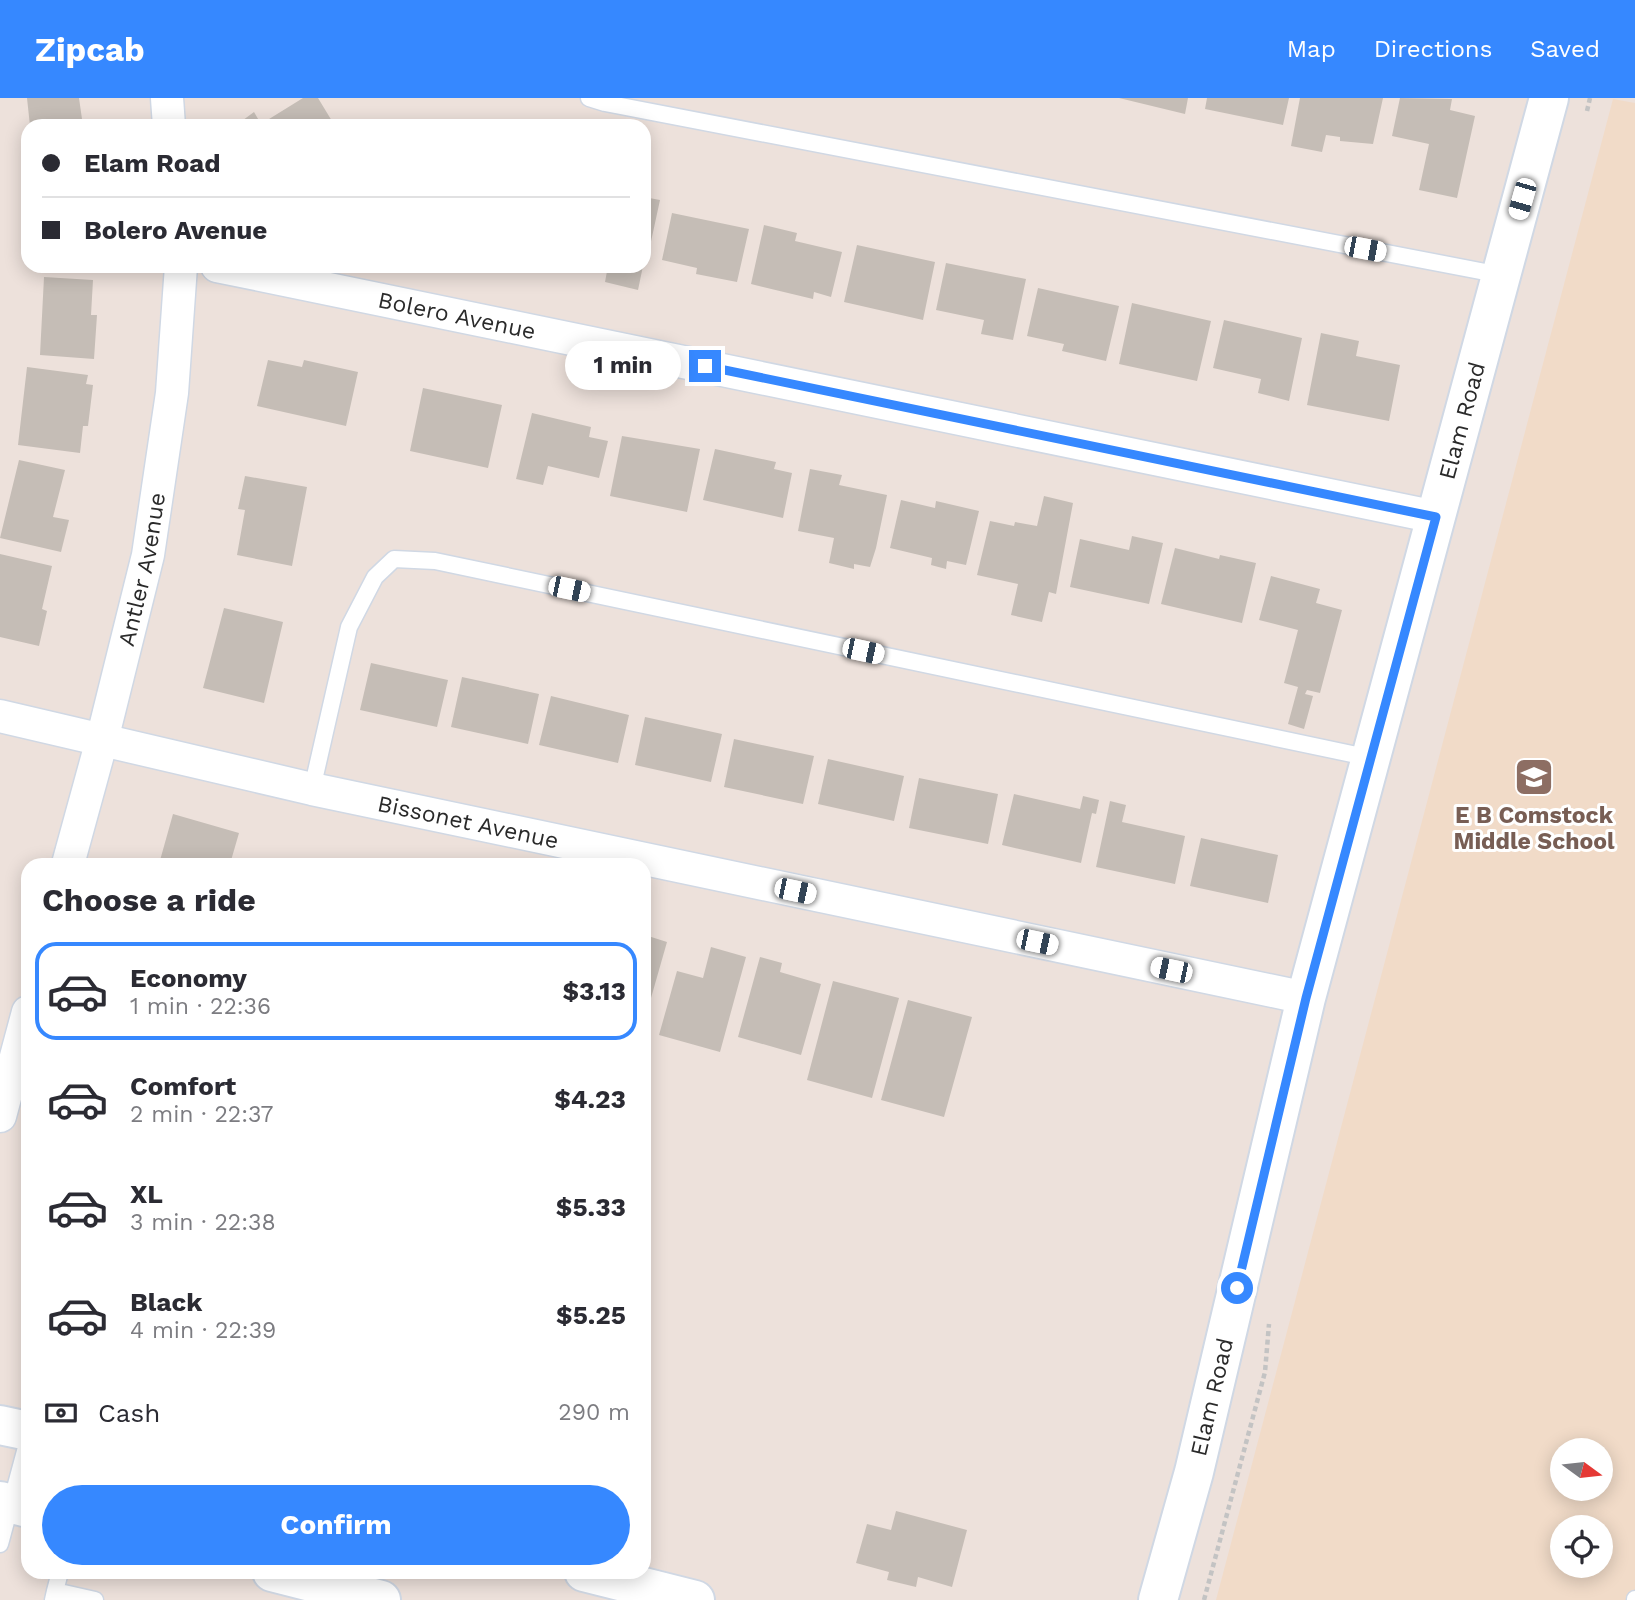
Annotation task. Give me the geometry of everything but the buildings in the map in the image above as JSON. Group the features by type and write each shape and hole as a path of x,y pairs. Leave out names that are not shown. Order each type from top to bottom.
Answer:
{"street":[{"path":"167,98 168,119"},
{"name":"Elam Road","path":"1158,1600 1197,1458 1306,998 1549,98"},
{"name":"Antler Avenue","path":"70,858 148,555 172,393 181,273"},
{"name":"Bolero Avenue","path":"251,273 1436,517"},
{"name":"Bissonet Avenue","path":"0,716 312,789 640,858"},
{"name":"Bissonet Avenue","path":"651,860 1306,998"},
{"path":"0,1115 21,1038"},
{"path":"0,1425 21,1430"},
{"path":"299,1579 381,1600"},
{"path":"612,1579 695,1600"}],"lane":[{"path":"589,98 1501,275"},
{"path":"312,789 349,627 375,577 394,559 435,561 1371,758"},
{"path":"0,1544 21,1470"},
{"path":"54,1595 95,1600"}],"path":[{"path":"1586,111 1590,98"},
{"path":"1204,1600 1265,1372 1270,1313"}],"shaded area":[{"name":"E B Comstock Middle School","path":"1613,99 1635,103 1635,1600 1216,1600"}],"place":[{"name":"E B Comstock Middle School","path":"1534,777"}],"route":[{"path":"705,366 1436,517 1306,998 1237,1288"}]}
